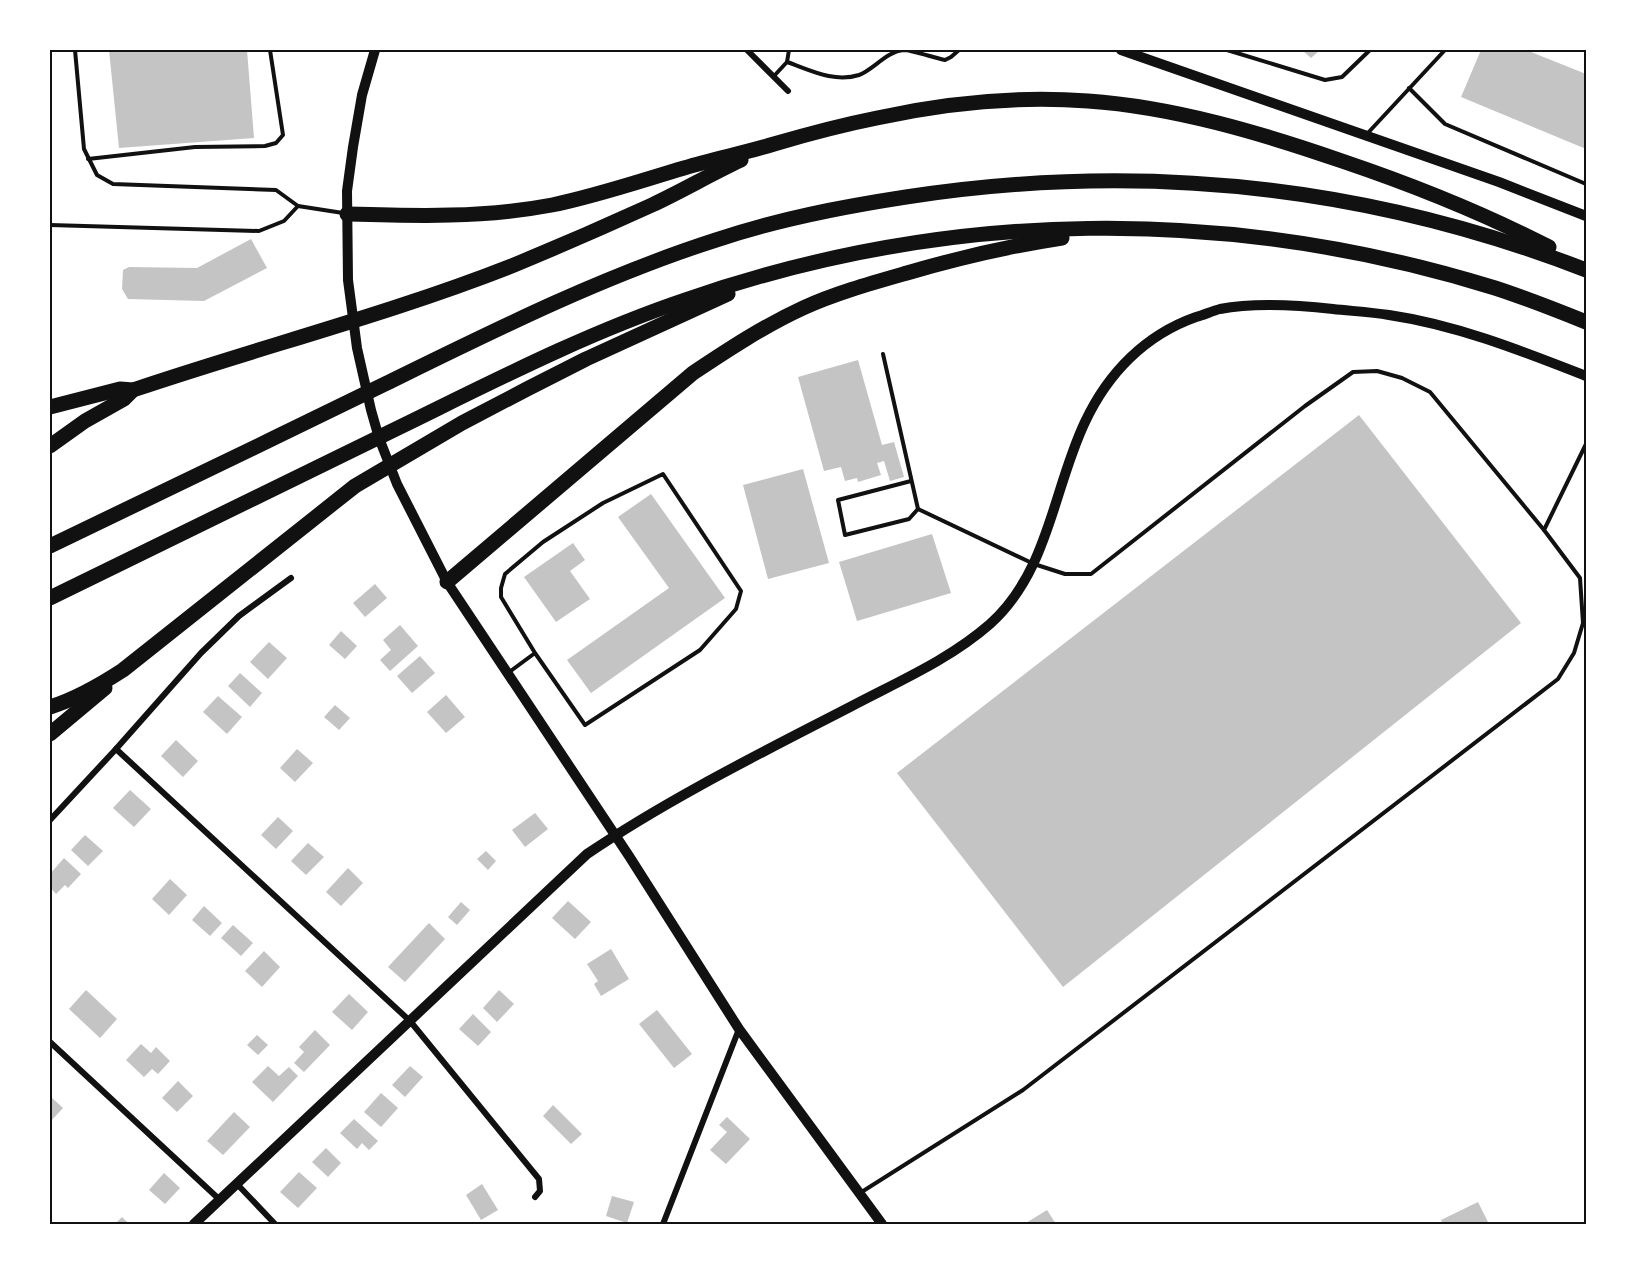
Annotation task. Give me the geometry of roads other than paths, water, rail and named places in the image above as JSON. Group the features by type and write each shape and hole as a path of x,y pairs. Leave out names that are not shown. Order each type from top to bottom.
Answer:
{"highway":[{"path":"347,214 456,216 542,207 806,134 879,117 938,107 998,101 1040,100 1107,103 1176,114 1300,146 1449,200 1526,235 1587,268"},
{"path":"50,407 120,389 133,390 434,294 596,231 774,144"},
{"path":"50,546 474,341 608,279 720,238 848,206 1025,182 1104,179 1207,183 1284,191 1424,218 1497,238 1587,268"},
{"path":"447,582 693,373 769,325 840,293 918,270 984,253 1125,227"},
{"path":"50,598 426,414 616,326 682,301 792,267 890,246 967,235 1125,227 1242,235 1368,255 1440,273 1497,289 1587,322"},
{"path":"50,707 90,689 123,670 298,530 365,481 462,423 586,359 792,267"},
{"path":"50,446 85,421 124,399 133,390"},
{"path":"50,734 111,684 123,670"}],"street":[{"path":"375,50 362,95 347,191 348,280 357,348 371,410 387,460 412,515 447,582 739,1029 882,1224"},
{"path":"747,50 788,91"},
{"path":"1121,50 1499,182 1587,216"},
{"path":"194,1224 587,854 640,820 742,763 941,659 973,638 1006,608 1021,588 1034,564 1046,536 1072,453 1084,423 1105,386 1131,356 1169,329 1187,320 1220,309 1265,305 1390,315 1447,327 1480,337 1587,376"},
{"path":"50,820 201,653 239,616 291,578"},
{"path":"116,749 410,1021 539,1179 540,1191 535,1197"},
{"path":"663,1224 739,1029"},
{"path":"50,1042 220,1200"},
{"path":"237,1184 275,1224"}],"lane":[{"path":"75,50 84,149 97,176 113,184 276,190 298,206 347,214"},
{"path":"88,159 195,147 266,146 276,143 283,135 270,50"},
{"path":"774,77 787,62 789,50"},
{"path":"787,62 836,78 860,74 885,57 903,50 945,60 959,50"},
{"path":"1227,50 1324,80 1342,77 1370,50"},
{"path":"1366,135 1445,50"},
{"path":"1409,88 1444,124 1587,184"},
{"path":"50,225 259,231 284,221 298,206"},
{"path":"883,354 918,509"},
{"path":"860,1193 1023,1090 1558,679 1574,653 1583,623 1580,578 1544,530 1430,392 1402,378 1377,371 1353,372 1305,406 1091,574 1065,574 1034,564 918,509"},
{"path":"1544,530 1587,444"},
{"path":"663,474 741,591 736,609 700,650 585,725 535,653 501,597 505,574 543,542 603,503 663,474"},
{"path":"911,481 838,500 845,535 909,519 918,509"},
{"path":"508,673 535,653"}]}
